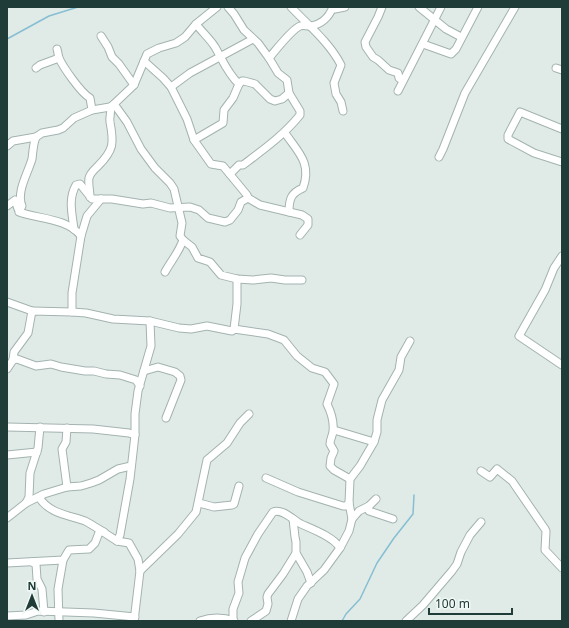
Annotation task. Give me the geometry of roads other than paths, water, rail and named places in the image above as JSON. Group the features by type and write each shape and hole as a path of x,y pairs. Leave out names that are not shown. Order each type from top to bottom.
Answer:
{"street":[{"path":"7,146 13,141 36,137 42,133 58,130 63,128 74,118 92,110 112,105 134,85 147,54 176,43 185,37 196,24 217,7"},
{"path":"228,7 244,30 270,58 278,73 286,80 289,93 300,111 300,115 284,133 269,144 261,153 257,154 243,165 239,165 230,174"},
{"path":"291,7 322,38 341,65 334,83 336,94 341,102 343,111"},
{"path":"297,28 301,7"},
{"path":"270,58 297,28 301,26 318,24 330,14 333,7 336,9 345,7"},
{"path":"382,7 365,42 366,47 373,57 388,70 398,73 399,78 402,80"},
{"path":"419,7 434,20 461,37"},
{"path":"398,91 402,80 423,44 441,7"},
{"path":"423,44 451,54 456,49 478,7"},
{"path":"439,157 465,93 515,7"},
{"path":"196,24 215,47 219,57 239,84"},
{"path":"101,36 108,47 112,58 119,64 134,85"},
{"path":"171,87 190,73 253,39"},
{"path":"57,49 59,58 74,81 85,96 90,98 92,110"},
{"path":"36,68 59,58"},
{"path":"144,61 171,87 188,119 194,140 211,164 223,166 248,198 260,205 302,215 308,219 308,225 300,235"},
{"path":"194,140 223,123 224,110 233,98 239,84 242,81 255,84 270,99 275,101 282,99 289,93"},
{"path":"90,197 89,178 107,158 112,148 112,135 109,118 112,105"},
{"path":"112,105 127,122 141,149 155,168 170,183 176,194 179,207 182,223 180,236 192,247 198,258 210,262 221,275 237,279 253,280 272,278 302,280"},
{"path":"562,129 520,112 508,135 508,139 534,153 562,162"},
{"path":"284,133 305,162 306,170 306,180 303,188 297,190 292,197 289,202 288,212"},
{"path":"19,212 22,206 20,202 22,192 32,159 36,137"},
{"path":"74,229 70,204 76,184 80,184 92,199 112,199 143,204 151,203 170,208 190,206 199,210 208,218 225,222 230,220 238,210 241,202 248,198"},
{"path":"7,206 15,200 19,212"},
{"path":"72,312 72,293 81,236 87,216 101,200"},
{"path":"170,208 177,200"},
{"path":"19,212 64,224 74,229 81,236"},
{"path":"64,224 71,218 72,215"},
{"path":"165,272 181,247 183,240"},
{"path":"562,256 554,268 545,290 519,336 562,366"},
{"path":"234,329 237,304 237,279"},
{"path":"7,302 32,311 86,313 113,319 150,321 179,328 192,329 207,326 232,331 234,329 268,334 284,340 297,356 312,368 325,372 334,384 327,404 333,416 332,427 334,430 330,444 334,451 330,466 343,476 350,479"},
{"path":"7,369 14,352 28,333 32,311"},
{"path":"117,541 120,535 131,466 135,435 135,414 140,386 151,346 150,321"},
{"path":"352,519 348,504 350,479 360,466 374,442 382,400 399,370 401,357 410,341"},
{"path":"12,360 17,359 36,366 51,364 85,371 120,375 136,380 140,386"},
{"path":"144,371 158,367 175,372 180,376 181,380 166,418"},
{"path":"140,571 178,534 196,512 207,460 227,444 240,423 249,414"},
{"path":"26,503 29,497 30,473 37,452 40,427"},
{"path":"7,428 68,428 129,433 135,435"},
{"path":"67,487 62,449 66,442 68,428"},
{"path":"334,430 374,442"},
{"path":"7,455 37,452"},
{"path":"7,518 26,503 39,497 67,487 81,486 91,483 118,469 131,466"},
{"path":"481,471 490,477 497,469 512,481 546,531 545,550 562,568"},
{"path":"266,478 298,492 343,506 348,504"},
{"path":"199,503 214,507 232,506 234,504 238,486"},
{"path":"7,616 26,615 38,611 91,613 134,619 140,571 138,559 129,543 117,541 87,522 54,510 43,504 39,497"},
{"path":"291,621 298,599 324,570 340,548 349,531 352,519 359,511 369,506 376,499"},
{"path":"369,506 369,511 393,519"},
{"path":"200,621 212,618 225,618 234,621 233,608 239,593 239,574 245,558 272,512 276,511 283,513 318,530 338,544 340,548"},
{"path":"293,519 296,553 307,572 311,583"},
{"path":"406,621 423,605 452,571 457,564 461,552 470,535 482,522"},
{"path":"59,621 58,589 63,560 69,550 89,549 95,543 100,530"},
{"path":"251,621 266,611 268,594 296,553"},
{"path":"7,563 63,560"},
{"path":"32,562 36,564 37,567 37,579 42,589 44,612"},
{"path":"91,613 91,621"}],"waterway":[{"path":"7,39 49,16 78,7"},
{"path":"342,621 346,614 360,599 377,563 413,514 414,495"}]}
